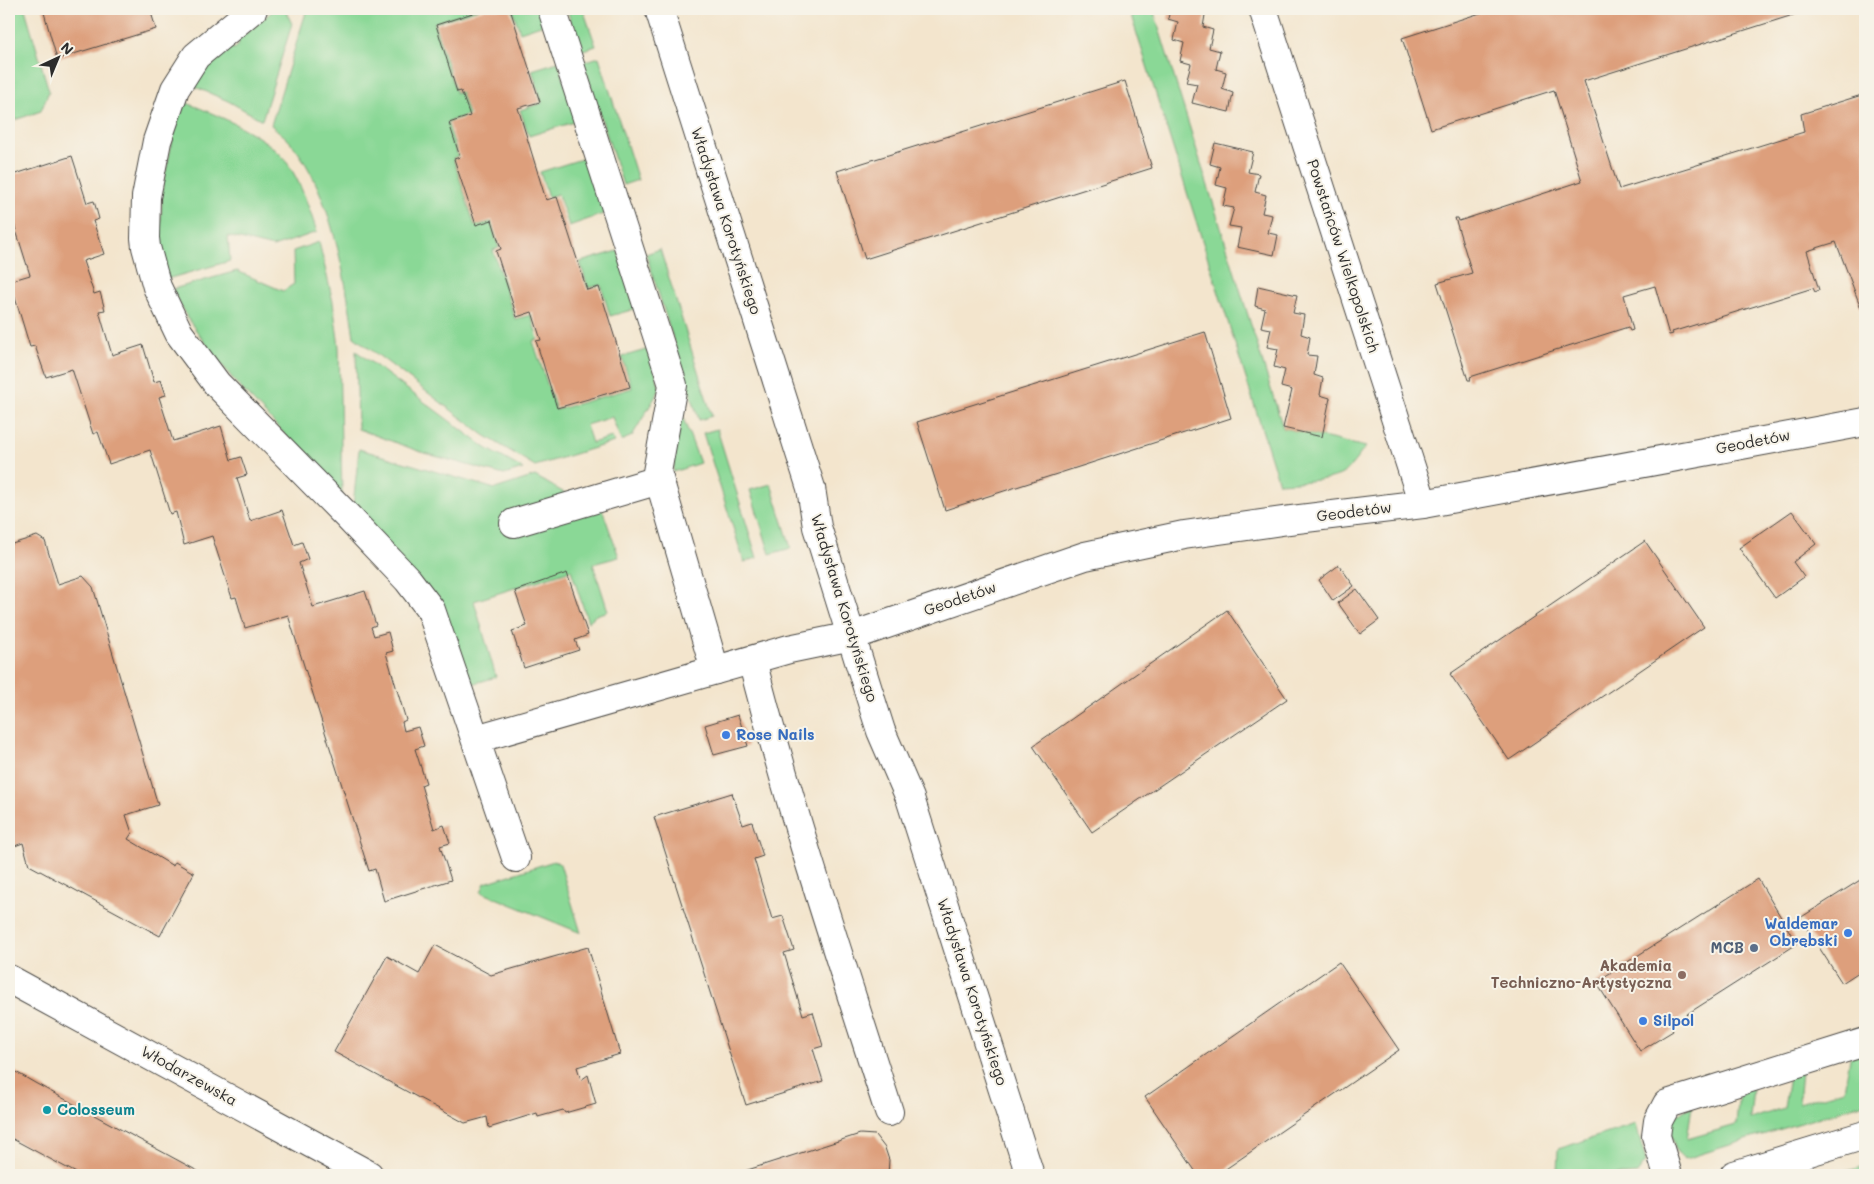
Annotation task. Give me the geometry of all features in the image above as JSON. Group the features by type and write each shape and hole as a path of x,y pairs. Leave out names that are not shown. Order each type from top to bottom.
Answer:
{"street":[{"path":"253,9 196,56 175,88 157,141 146,198 146,247 157,287 179,333 217,384 408,580 431,610 516,858"},
{"path":"552,9 673,385 658,476 715,670"},
{"name":"Władysława Korotyńskiego","path":"659,9 811,488 817,527 881,731 910,798 1030,1175"},
{"name":"Powstańców Wielkopolskich","path":"1263,9 1423,504"},
{"name":"Geodetów","path":"476,739 789,649 852,636 1086,556 1184,535 1282,520 1423,504 1865,422"},
{"path":"514,523 658,476"},
{"path":"752,660 762,702 835,947 889,1112"},
{"name":"Włodarzewska","path":"9,979 369,1175"},
{"path":"1668,1175 1656,1136 1658,1121 1667,1104 1865,1042"},
{"path":"1734,1175 1865,1135"}],"green space":[{"path":"9,9 25,9 49,91 41,111 9,122"},
{"path":"275,9 285,9 292,24 262,120 228,101 193,86 208,65 230,47 234,49 239,45 238,40"},
{"path":"307,9 479,9 434,23 456,93 461,92 468,115 447,122 458,156 453,158 475,226 491,222 499,248 493,250 515,319 531,315 538,339 533,341 556,410 632,388 622,357 649,349 660,389 632,436 621,441 612,417 586,425 592,443 612,437 614,442 535,466 484,435 354,337 341,262 326,209 305,162 289,140 271,125"},
{"path":"512,9 541,9 544,24 520,32"},
{"path":"567,9 583,9 596,46 580,51"},
{"path":"1129,9 1153,9 1283,428 1366,447 1342,474 1320,480 1279,483"},
{"path":"599,57 638,180 623,185 583,62"},
{"path":"558,62 577,121 529,136 520,110 542,103 532,70"},
{"path":"184,102 239,126 277,151 286,161 296,178 317,232 273,247 228,236 230,261 167,279 160,253 163,185 176,124"},
{"path":"588,157 606,213 569,226 558,194 548,197 540,172"},
{"path":"319,242 333,302 339,347 342,495 237,384 188,319 173,289 237,271 283,291 294,284 293,251"},
{"path":"660,249 712,416 699,420 646,254"},
{"path":"618,251 635,309 610,316 601,285 588,288 580,262"},
{"path":"356,351 486,448 523,469 504,475 424,453 358,429"},
{"path":"682,415 700,463 673,472 680,417"},
{"path":"717,429 757,558 744,562 703,433"},
{"path":"359,449 495,489 535,476 570,496 601,506 619,557 593,564 608,611 596,615 588,622 571,570 474,601 496,677 469,685 353,506"},
{"path":"771,484 791,548 770,554 750,490"},
{"path":"554,861 560,864 581,933 481,892 485,883"},
{"path":"1865,1053 1865,1065 1861,1084 1865,1083 1865,1103 1685,1159 1676,1151 1671,1135 1670,1123 1675,1116 1692,1106 1687,1139 1736,1125 1739,1092 1753,1088 1750,1119 1784,1108 1789,1076 1802,1072 1799,1103 1844,1090 1850,1058"},
{"path":"1636,1124 1646,1162 1637,1174 1557,1175 1558,1149"},
{"path":"1865,1166 1865,1175 1834,1175"}],"building":[{"path":"43,9 150,9 156,29 57,59"},
{"path":"485,9 510,9 540,102 518,108 546,200 557,197 587,290 599,287 630,387 557,408 536,341 541,340 532,312 517,317 496,251 501,249 492,220 476,225 454,159 460,157 449,123 470,116 461,91 457,92 436,25"},
{"path":"1170,9 1206,9 1203,27 1213,30 1209,48 1220,51 1216,69 1226,72 1222,89 1233,93 1229,112 1192,103 1197,84 1186,82 1191,64 1180,61 1184,43 1174,40 1178,22 1168,19"},
{"path":"1493,9 1812,9 1584,81 1619,189 1804,132 1801,114 1865,94 1865,307 1861,308 1836,242 1807,251 1819,290 1815,292 1813,288 1672,332 1673,334 1669,335 1655,286 1624,295 1633,330 1630,331 1628,327 1470,377 1471,380 1468,380 1437,283 1472,273 1455,218 1458,218 1459,221 1582,181 1554,90 1431,129 1402,38"},
{"path":"1125,81 1152,168 865,259 837,171"},
{"path":"1215,143 1253,152 1248,172 1259,174 1255,192 1266,195 1262,213 1272,215 1268,233 1278,235 1274,255 1237,247 1241,228 1229,226 1234,208 1223,206 1227,188 1216,185 1220,167 1210,164"},
{"path":"72,156 87,203 94,201 99,219 93,221 104,254 83,261 94,294 100,292 105,310 99,311 112,355 143,345 154,382 161,380 166,395 159,397 173,441 221,426 231,460 241,457 247,475 237,478 250,521 282,510 294,545 302,542 308,559 299,563 313,607 365,591 376,625 371,627 374,636 388,632 393,651 386,653 406,720 402,722 404,731 418,727 424,746 415,749 426,783 421,785 434,829 444,825 450,843 440,846 451,880 384,901 375,869 369,871 288,615 245,628 236,597 232,598 212,536 184,545 176,512 170,514 150,450 109,464 98,432 93,434 72,369 46,377 35,346 30,347 10,281 30,275 10,211 15,209 9,187 9,176"},
{"path":"1258,286 1297,295 1293,313 1304,315 1301,334 1310,337 1307,355 1317,356 1314,375 1323,378 1320,395 1330,398 1322,437 1283,428 1292,390 1281,387 1285,370 1274,367 1278,349 1267,347 1271,329 1261,327 1265,309 1255,306"},
{"path":"1205,332 1231,418 945,510 917,422"},
{"path":"1792,511 1816,544 1793,562 1804,577 1775,598 1739,548"},
{"path":"37,536 45,541 58,584 83,576 93,587 158,805 126,815 132,833 128,839 173,866 175,862 194,873 160,936 29,865 23,843 12,847 9,836 9,545"},
{"path":"1645,541 1704,627 1509,760 1450,674"},
{"path":"1339,565 1354,586 1333,601 1319,580"},
{"path":"567,573 588,635 575,640 579,650 524,668 512,631 527,626 515,591"},
{"path":"1357,589 1379,620 1360,634 1338,603"},
{"path":"1227,610 1287,699 1092,832 1033,746"},
{"name":"Rose Nails","path":"738,715 748,746 714,755 705,725"},
{"path":"732,793 743,825 752,822 763,856 754,859 772,919 783,916 794,950 784,953 803,1015 813,1012 823,1046 813,1049 823,1081 746,1105 654,817"},
{"path":"1865,877 1865,968 1842,983 1800,918"},
{"path":"1758,879 1797,944 1670,1025 1673,1031 1640,1051 1596,982"},
{"path":"435,945 491,975 588,947 620,1054 577,1067 581,1080 588,1075 596,1104 565,1113 563,1110 538,1117 537,1113 489,1128 487,1117 465,1123 334,1052 387,956 419,974"},
{"path":"1339,962 1399,1050 1217,1175 1198,1175 1145,1097"},
{"name":"Colosseum","path":"9,1068 205,1175 80,1175 9,1137"},
{"path":"860,1134 875,1135 885,1148 889,1160 888,1175 732,1175"}],"place":[{"name":"Rose Nails","path":"726,735"},
{"name":"Waldemar Obrębski","path":"1848,933"},
{"name":"MCB","path":"1754,948"},
{"name":"Akademia Techniczno-Artystyczna","path":"1682,975"},
{"name":"Silpol","path":"1643,1021"},
{"name":"Colosseum","path":"47,1110"}]}
